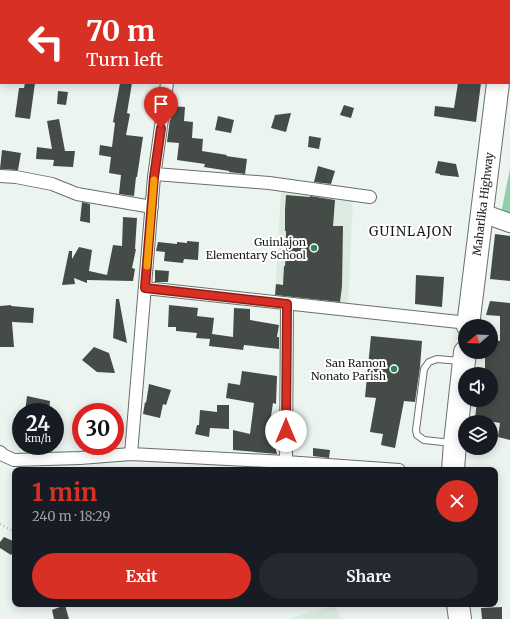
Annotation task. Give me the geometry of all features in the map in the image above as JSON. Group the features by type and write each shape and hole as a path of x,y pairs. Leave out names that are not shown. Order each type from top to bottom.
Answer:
{"highway":[{"name":"Maharlika Highway","path":"469,319 498,84"},
{"path":"453,467 465,359"},
{"path":"458,607 460,619"}],"street":[{"path":"131,454 155,174 167,84"},
{"path":"155,174 269,183 370,197"},
{"path":"0,176 16,177 52,184 77,194 152,207"},
{"path":"482,213 510,223"},
{"path":"145,288 458,323"},
{"path":"286,462 287,304"},
{"path":"0,452 14,460 80,458 131,454 357,467"}],"lane":[{"path":"455,443 424,440 417,435 416,430 424,369 429,362 437,359 458,358"}],"path":[{"path":"0,524 12,530"}],"shaded area":[{"name":"Guinlajon Elementary School","path":"281,191 353,197 348,307 275,299"},
{"path":"328,607 336,607 341,619 288,619"}],"green space":[{"path":"510,169 510,216 501,213"}],"building":[{"path":"25,84 35,84 30,119 15,117 19,88 24,88"},
{"path":"120,84 132,84 127,113 130,114 126,135 143,137 134,196 119,194 121,175 109,173 111,157 99,155 100,145 112,147 115,123 113,122"},
{"path":"458,84 481,84 476,122 434,116 435,106 454,108"},
{"path":"58,91 68,92 66,105 57,104"},
{"path":"344,105 354,108 351,118 340,115"},
{"path":"172,106 185,107 184,121 193,122 192,138 203,139 202,151 247,159 245,174 204,167 205,164 177,160 179,143 167,142"},
{"path":"291,113 286,132 271,128 275,115"},
{"path":"218,116 234,120 231,133 215,130"},
{"path":"59,119 65,151 75,151 73,167 53,166 54,160 36,159 37,147 52,149 47,121"},
{"path":"309,136 321,138 319,149 308,147"},
{"path":"2,150 21,153 18,170 0,169"},
{"path":"438,161 456,164 459,177 435,173"},
{"path":"318,166 335,171 331,184 314,182"},
{"name":"Guinlajon Elementary School","path":"286,195 310,196 335,200 333,226 343,226 342,286 340,302 275,295 276,284 283,285 286,254"},
{"path":"82,202 90,204 90,223 80,221"},
{"path":"123,217 137,218 136,249 132,268 135,269 133,281 87,280 87,283 74,278 75,284 62,285 69,251 72,251 72,259 79,247 92,250 89,271 107,275 113,245 122,246"},
{"path":"495,234 510,236 510,281 490,279"},
{"path":"187,241 199,242 198,260 184,259 183,263 164,261 165,252 156,251 158,242 177,244 177,242 187,243"},
{"path":"155,270 169,271 168,282 155,282"},
{"path":"416,275 444,277 442,307 415,304"},
{"path":"116,299 119,299 127,343 113,338"},
{"path":"490,301 510,303 510,440 498,437 500,423 498,423 498,415 475,415 476,407 498,407 498,367 485,367 485,359 498,359 500,316 486,315"},
{"path":"11,305 34,308 33,323 12,322 14,347 0,347 0,306"},
{"path":"169,305 198,308 197,316 214,318 212,334 233,337 234,308 250,309 250,320 279,325 277,337 279,337 279,349 244,345 243,350 209,346 210,339 196,338 197,333 176,331 176,327 168,327"},
{"name":"San Ramon Nonato Parish","path":"371,336 422,341 415,402 404,401 395,448 381,445 383,434 370,432 376,398 365,397"},
{"path":"94,347 109,353 115,373 97,372 82,360"},
{"path":"242,371 277,376 276,404 273,403 269,430 274,431 273,440 277,454 233,450 233,430 250,434 254,403 226,398 228,383 240,385"},
{"path":"149,384 171,390 166,405 163,404 160,418 143,414"},
{"path":"27,396 50,401 50,403 26,403"},
{"path":"217,405 229,405 229,429 210,428 209,437 195,434 197,425 199,425 200,410 217,412"},
{"path":"313,448 330,450 329,458 313,456"},
{"path":"4,537 12,541 11,555 0,548 0,542"},
{"path":"60,607 66,607 69,619 54,619 52,610"},
{"path":"502,607 502,619 482,619 481,608"}],"slow traffic":[{"path":"147,266 154,180"}],"place":[{"name":"Guinlajon Elementary School","path":"314,248"},
{"name":"San Ramon Nonato Parish","path":"394,369"}],"district":[{"name":"GUINLAJON","path":"411,231"}],"route":[{"path":"161,128 154,177 145,288 287,304 286,431"}]}
